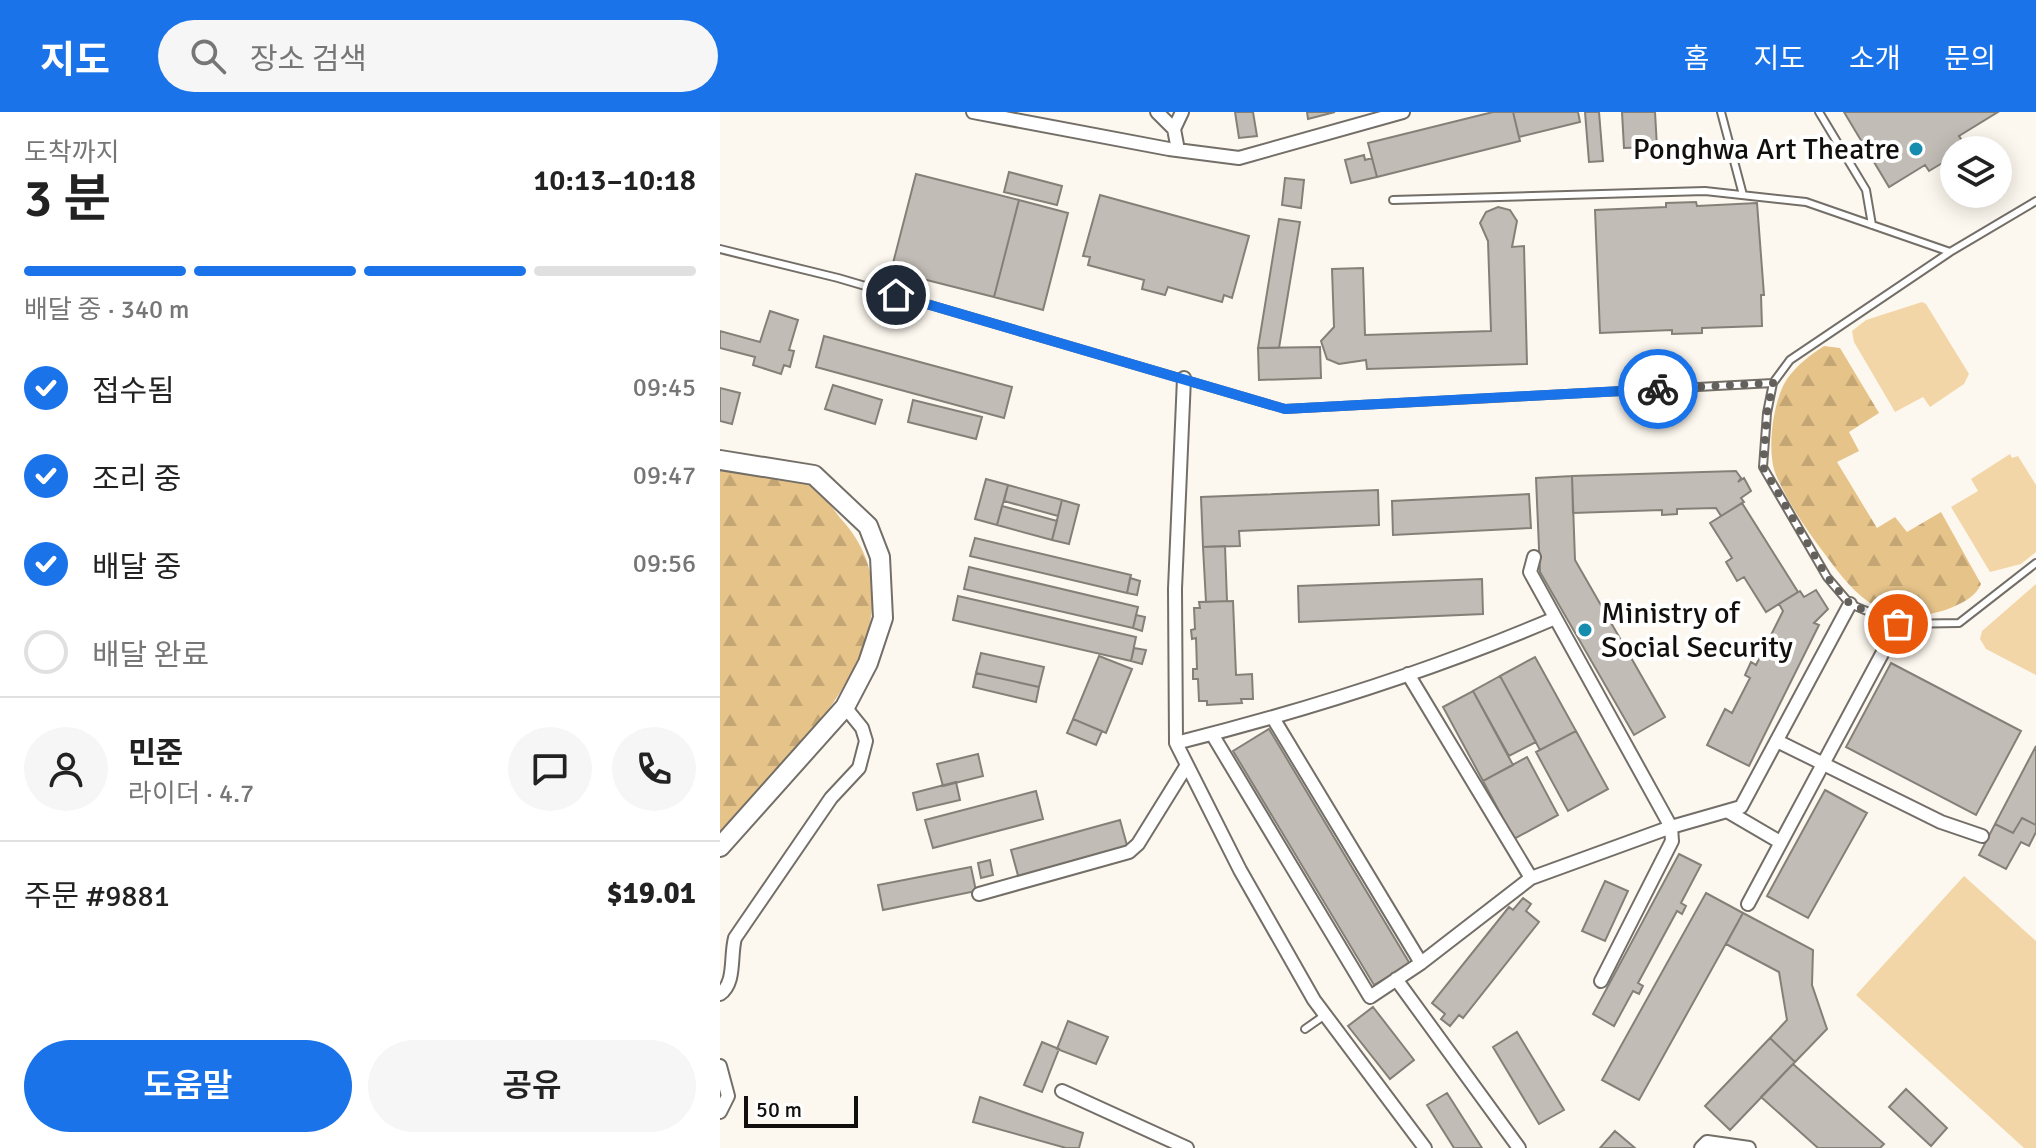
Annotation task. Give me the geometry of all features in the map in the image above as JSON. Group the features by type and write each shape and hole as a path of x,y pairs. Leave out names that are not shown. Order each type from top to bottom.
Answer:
{"street":[{"path":"973,112 1178,150 1239,158 1403,112"},
{"path":"1157,112 1174,129 1178,150"},
{"path":"1174,129 1182,112"},
{"path":"1184,378 1175,589 1176,743 1240,870 1325,1015 1425,1148"},
{"path":"720,460 814,475 868,526 880,557 883,618 868,663 845,707 720,847"},
{"path":"1534,557 1530,572 1553,619 1671,827 1672,841 1601,981"},
{"path":"1212,734 1370,997 1421,963 1531,878 1671,827 1741,807 1850,604"},
{"path":"1176,743 1273,718 1468,655 1553,619"},
{"path":"1748,904 1898,624"},
{"path":"1408,674 1531,878"},
{"path":"720,994 727,990 731,978 730,957 735,938 823,808 859,768 866,741 862,728 845,707"},
{"path":"1273,718 1421,963"},
{"path":"1777,741 1941,822 1982,836"},
{"path":"979,894 1129,852 1138,844 1187,765"},
{"path":"1727,811 1780,842"},
{"path":"1396,979 1519,1148"},
{"path":"720,1066 728,1096 720,1112"},
{"path":"1062,1091 1187,1148"},
{"path":"1701,1148 1707,1142 1749,1148"}],"lane":[{"path":"1721,112 1743,195"},
{"path":"1819,112 1866,190 1872,225"},
{"path":"1393,200 1705,191 1806,202 1950,252"},
{"path":"2036,201 1950,252 1790,360 1773,383 1767,413 1763,467 1827,577 1850,604 1898,624 1959,623 2036,563"},
{"path":"720,249 838,278 1285,409 1773,383"},
{"path":"1305,1029 1325,1015"}],"shaded area":[{"path":"1922,302 1969,374 1964,384 1930,407 1923,397 1895,412 1854,342 1852,331 1866,320"},
{"path":"2010,454 2012,458 2018,456 2036,485 2036,552 2021,564 1990,572 1951,507 1978,491 1971,479"},
{"path":"2036,584 2036,675 1986,649 1980,639 1982,631"},
{"path":"1964,876 2036,941 2036,1148 2024,1148 1856,995"}],"green space":[{"path":"1824,346 1840,348 1879,413 1849,432 1859,451 1837,462 1877,528 1895,517 1907,532 1941,512 1981,584 1973,595 1961,603 1935,613 1914,615 1893,613 1875,606 1841,575 1786,496 1776,475 1772,453 1772,426 1778,399 1791,374"},
{"path":"720,467 792,479 810,484 823,495 867,561 873,603 863,646 843,688 815,729 720,831"}],"building":[{"path":"1235,112 1253,112 1257,136 1239,138"},
{"path":"1307,112 1335,112 1308,119"},
{"path":"1493,112 1513,112 1520,141 1377,177 1368,143"},
{"path":"1513,112 1578,112 1580,122 1519,137"},
{"path":"1585,112 1599,112 1603,161 1589,162"},
{"path":"1622,112 1655,112 1657,147 1624,148"},
{"name":"Ponghwa Art Theatre","path":"1844,112 1998,112 1959,136 1940,136 1940,164 1929,171 1925,165 1889,187"},
{"path":"1364,155 1365,160 1372,158 1377,177 1351,183 1345,160"},
{"path":"1009,172 1062,186 1057,205 1004,192"},
{"path":"916,174 1019,200 994,297 891,271"},
{"path":"1285,178 1304,180 1301,208 1282,205"},
{"path":"1100,195 1249,236 1232,298 1224,295 1222,302 1168,287 1165,295 1142,289 1144,280 1088,265 1090,257 1083,256"},
{"path":"1019,200 1068,213 1043,310 994,297"},
{"path":"1696,202 1697,206 1757,203 1764,295 1761,295 1762,326 1702,328 1702,333 1672,334 1672,330 1600,333 1595,210 1666,207 1666,203"},
{"path":"1498,207 1510,210 1517,221 1512,247 1524,246 1527,364 1367,369 1366,360 1339,364 1327,359 1321,341 1334,327 1332,269 1363,268 1365,335 1491,331 1488,241 1480,223 1486,212"},
{"path":"1279,219 1300,222 1279,348 1258,348"},
{"path":"770,311 798,320 789,350 794,351 790,367 784,365 781,374 753,365 755,357 720,348 720,331 760,342"},
{"path":"824,336 1012,387 1004,418 816,367"},
{"path":"1320,347 1321,378 1259,380 1258,348"},
{"path":"833,385 882,400 875,424 825,409"},
{"path":"720,388 740,393 732,424 720,421"},
{"path":"913,400 982,417 976,439 908,422"},
{"path":"1736,471 1741,478 1738,482 1744,478 1751,491 1741,498 1744,502 1721,516 1716,508 1677,509 1677,514 1662,515 1662,510 1573,513 1572,476"},
{"path":"1572,476 1575,560 1665,717 1634,735 1540,572 1536,478"},
{"path":"986,479 1008,485 997,525 975,519"},
{"path":"1008,485 1062,500 1058,516 1004,501"},
{"path":"1378,490 1379,525 1239,531 1240,546 1203,547 1201,497"},
{"path":"1529,494 1531,528 1393,535 1392,501"},
{"path":"1062,500 1079,505 1069,544 1052,540"},
{"path":"1742,503 1798,592 1766,612 1744,577 1737,581 1726,562 1732,558 1710,523"},
{"path":"1002,506 1057,521 1052,540 997,525"},
{"path":"975,538 1131,575 1127,593 970,556"},
{"path":"1225,546 1227,601 1206,602 1203,547"},
{"path":"969,567 1138,607 1133,628 964,589"},
{"path":"1130,578 1140,581 1137,595 1127,593"},
{"path":"1482,579 1483,614 1299,622 1298,586"},
{"path":"1816,590 1828,609 1814,623 1819,625 1749,766 1707,745 1725,709 1732,713 1750,678 1745,675 1751,662 1756,665 1783,611 1779,604 1800,591 1804,597"},
{"path":"958,596 1136,637 1131,661 953,620"},
{"path":"1233,601 1236,675 1252,674 1253,699 1241,699 1242,703 1207,705 1207,701 1199,701 1198,679 1193,679 1193,669 1197,669 1196,638 1192,639 1191,630 1195,629 1194,608 1200,608 1199,602"},
{"path":"1136,615 1145,617 1142,631 1133,628"},
{"path":"1134,648 1146,650 1142,664 1131,661"},
{"path":"981,653 1044,667 1039,687 976,673"},
{"path":"1099,656 1132,669 1106,733 1073,719"},
{"path":"1535,657 1576,731 1540,750 1500,676"},
{"path":"1891,663 2021,731 1976,815 1846,747"},
{"path":"976,673 1039,687 1036,702 973,687"},
{"path":"1500,676 1536,742 1509,756 1473,691"},
{"path":"1473,691 1513,765 1483,781 1443,707"},
{"path":"1073,719 1102,731 1096,745 1067,733"},
{"path":"1269,729 1410,964 1374,985 1233,751"},
{"path":"1576,731 1608,789 1568,811 1536,752"},
{"path":"2036,746 2036,825 2022,818 2013,833 1995,824"},
{"path":"978,754 983,776 943,786 937,764"},
{"path":"1527,757 1558,815 1514,839 1483,781"},
{"path":"956,782 960,800 917,810 913,793"},
{"path":"1825,790 1867,813 1808,918 1767,896"},
{"path":"1036,791 1043,819 933,848 925,820"},
{"path":"2022,818 2036,825 2036,832 2029,846 2021,842 2006,869 1979,855 1995,824 2013,833"},
{"path":"1120,820 1128,849 1019,879 1011,850"},
{"path":"1679,854 1701,865 1681,903 1686,906 1682,914 1677,911 1638,983 1643,986 1639,994 1633,991 1614,1026 1593,1014"},
{"path":"990,860 993,875 981,878 978,863"},
{"path":"971,867 976,891 883,910 878,885"},
{"path":"1605,881 1628,891 1605,941 1582,931"},
{"path":"1706,893 1743,913 1639,1100 1602,1080"},
{"path":"1523,898 1531,904 1526,911 1539,922 1463,1018 1459,1015 1450,1026 1441,1019 1445,1014 1432,1003 1509,907 1513,910"},
{"path":"1743,913 1813,950 1812,985 1827,1029 1795,1062 1770,1038 1787,1020 1779,972 1726,944"},
{"path":"1373,1007 1414,1060 1390,1079 1348,1026"},
{"path":"1068,1021 1108,1037 1096,1064 1057,1049"},
{"path":"1517,1032 1564,1110 1539,1124 1493,1047"},
{"path":"1770,1038 1795,1062 1730,1130 1705,1106"},
{"path":"1042,1042 1059,1049 1042,1092 1024,1085"},
{"path":"1793,1064 1884,1144 1880,1148 1818,1148 1761,1097"},
{"path":"1906,1089 1947,1128 1931,1146 1889,1107"},
{"path":"1447,1093 1482,1148 1454,1148 1427,1105"},
{"path":"980,1097 1083,1133 1079,1148 1066,1148 973,1122"},
{"path":"1615,1131 1635,1148 1600,1148"}],"way so far":[{"path":"1658,389 1773,383 1767,413 1763,467 1827,577 1850,604 1898,624"}],"place":[{"name":"Ponghwa Art Theatre","path":"1916,149"},
{"name":"Ministry of Social Security","path":"1585,630"}],"route":[{"path":"896,295 1285,409 1658,389"}]}
